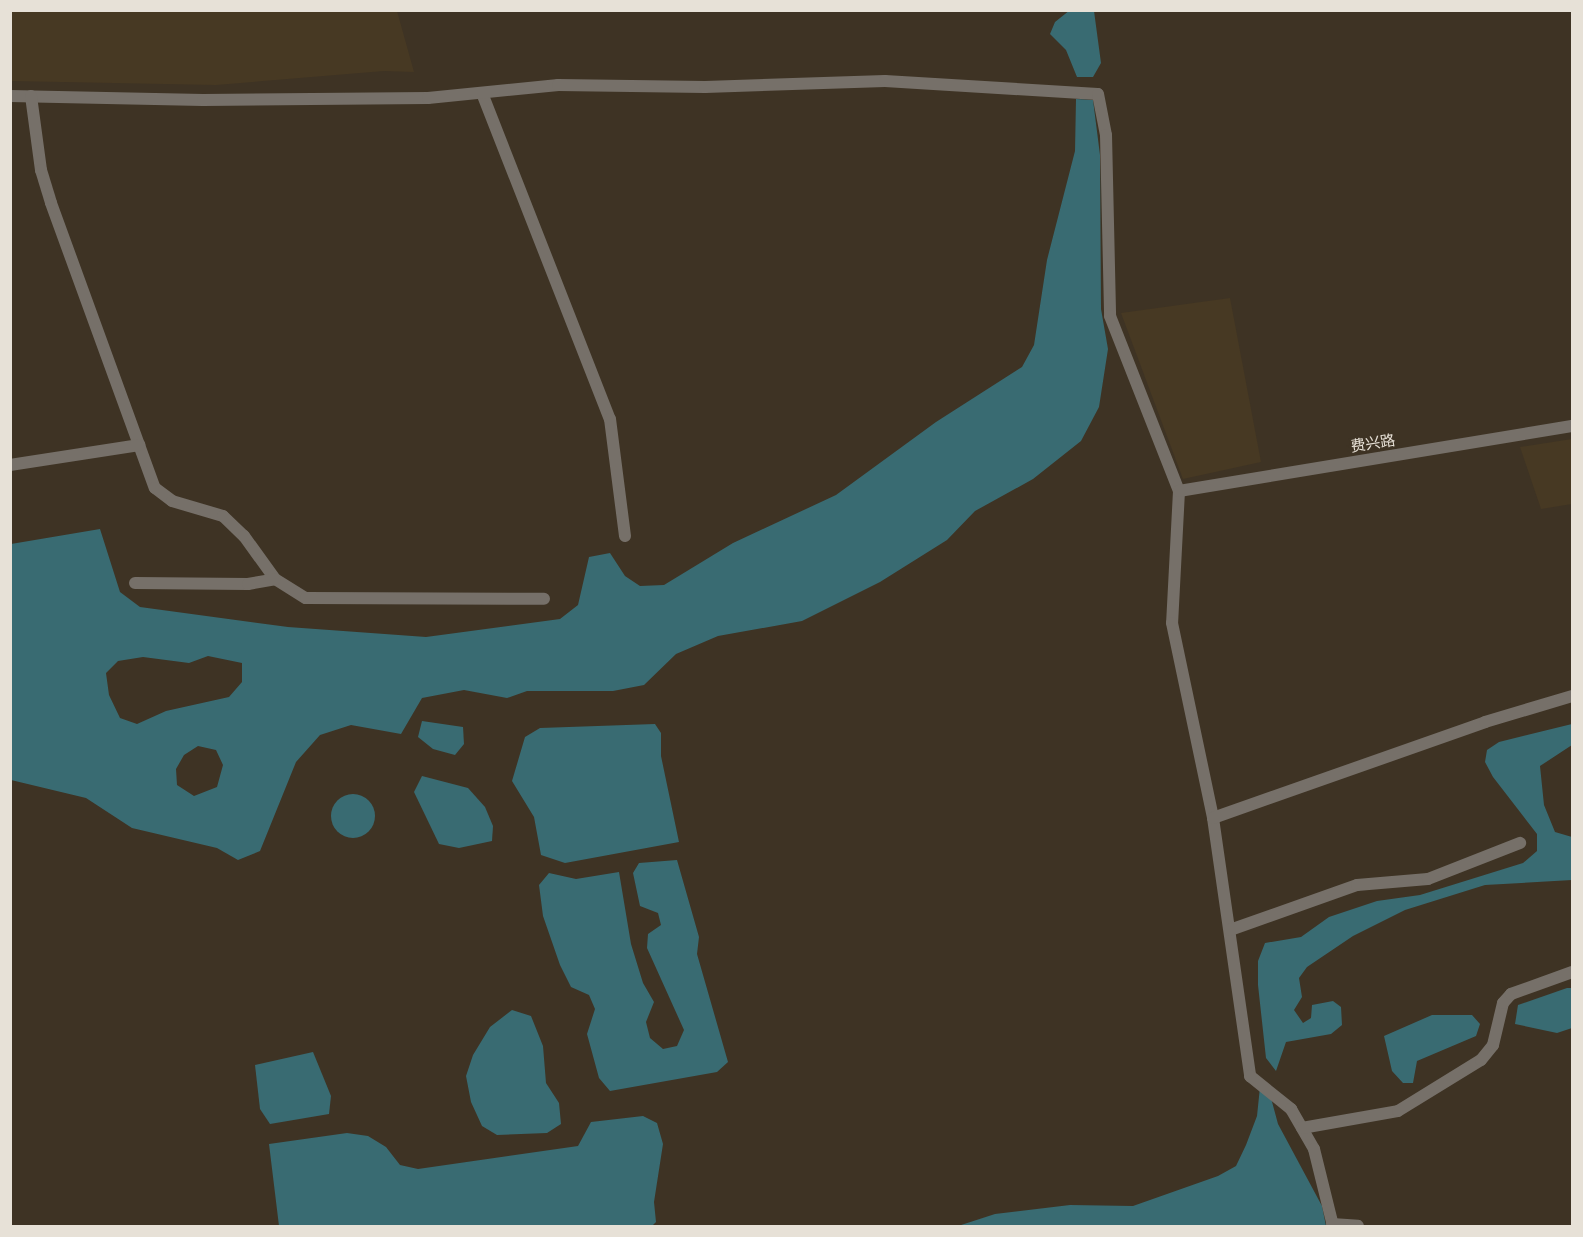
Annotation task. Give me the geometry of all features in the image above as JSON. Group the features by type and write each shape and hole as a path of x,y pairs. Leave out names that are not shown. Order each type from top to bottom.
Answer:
{"street":[{"path":"10,96 215,100 428,98 558,85 705,87 885,81 1098,94 1106,135 1110,316 1179,491 1172,623 1213,818 1250,1076 1291,1109 1314,1149 1332,1226 1358,1227"},
{"path":"482,93 610,418 625,536"},
{"path":"31,96 41,170 51,203 155,488 171,501 223,516 244,536 275,579 306,598 544,598"},
{"name":"费兴路","path":"1179,491 1572,426"},
{"path":"10,465 139,445"},
{"path":"135,582 248,584 275,579"},
{"path":"1213,818 1485,722 1572,696"},
{"path":"1230,930 1357,885 1428,879 1520,843"},
{"path":"1302,1128 1398,1111 1481,1060 1493,1045 1503,1003 1511,994 1572,972"}],"shaded area":[{"path":"11,10 397,11 414,72 384,71 216,85 11,81"},
{"path":"1230,298 1261,462 1183,479 1121,313"},
{"path":"1572,439 1572,504 1541,509 1520,447"}],"water":[{"path":"1070,10 1094,11 1101,63 1093,77 1077,77 1066,50 1050,34 1055,22"},
{"path":"1076,99 1093,100 1100,155 1101,309 1108,349 1099,407 1081,441 1033,479 975,511 947,540 880,582 802,621 718,636 676,654 644,685 613,691 527,691 507,698 464,690 422,698 401,734 351,725 320,735 296,762 260,851 238,860 217,848 132,828 86,798 11,780 11,544 100,529 120,592 140,607 288,627 426,637 560,619 578,605 589,557 610,553 625,576 640,586 664,585 733,543 836,495 936,422 1022,367 1034,345 1047,260 1075,151","holes":["208,656 242,663 242,682 229,697 166,711 137,724 120,718 109,695 106,673 118,661 143,657 189,663","198,746 216,750 223,765 217,787 194,796 177,785 176,769 184,755"]},
{"path":"422,721 463,727 464,744 455,755 433,749 418,737"},
{"path":"655,724 661,733 661,756 679,842 565,863 541,855 534,817 512,781 525,737 540,728"},
{"path":"1572,724 1572,745 1540,766 1544,805 1555,832 1572,837 1572,880 1485,885 1405,910 1353,936 1307,967 1299,978 1302,997 1294,1010 1303,1023 1311,1018 1312,1005 1333,1001 1341,1007 1342,1025 1331,1034 1286,1042 1276,1071 1266,1058 1258,985 1258,961 1265,943 1301,937 1329,917 1377,901 1420,895 1523,863 1537,851 1537,834 1493,777 1485,762 1487,750 1499,742"},
{"path":"422,776 468,788 485,807 493,826 492,841 459,848 439,844 414,792"},
{"path":"353,794 368,801 375,816 368,831 353,838 338,831 331,816 338,801"},
{"path":"677,860 699,937 697,954 728,1062 717,1072 610,1091 599,1078 587,1034 595,1009 589,995 571,987 560,965 543,916 539,885 549,873 576,879 619,872 631,944 643,983 654,1002 646,1022 650,1038 663,1049 677,1046 684,1030 647,948 648,934 661,925 658,913 640,906 633,873 639,863"},
{"path":"1572,988 1572,1028 1557,1033 1515,1024 1518,1005"},
{"path":"512,1010 531,1016 543,1046 546,1083 559,1103 561,1124 547,1133 497,1135 482,1126 471,1102 466,1076 473,1055 490,1027"},
{"path":"1432,1015 1472,1015 1480,1024 1476,1036 1417,1061 1413,1083 1403,1083 1392,1071 1384,1036"},
{"path":"313,1052 331,1096 329,1114 270,1124 260,1109 255,1065"},
{"path":"1260,1087 1271,1098 1278,1124 1322,1206 1326,1226 958,1226 995,1214 1070,1205 1133,1206 1218,1176 1236,1166 1246,1145 1257,1116"},
{"path":"643,1116 657,1123 663,1144 654,1202 656,1222 652,1226 279,1226 269,1144 347,1133 368,1136 386,1147 400,1165 418,1169 578,1146 591,1122"}]}
